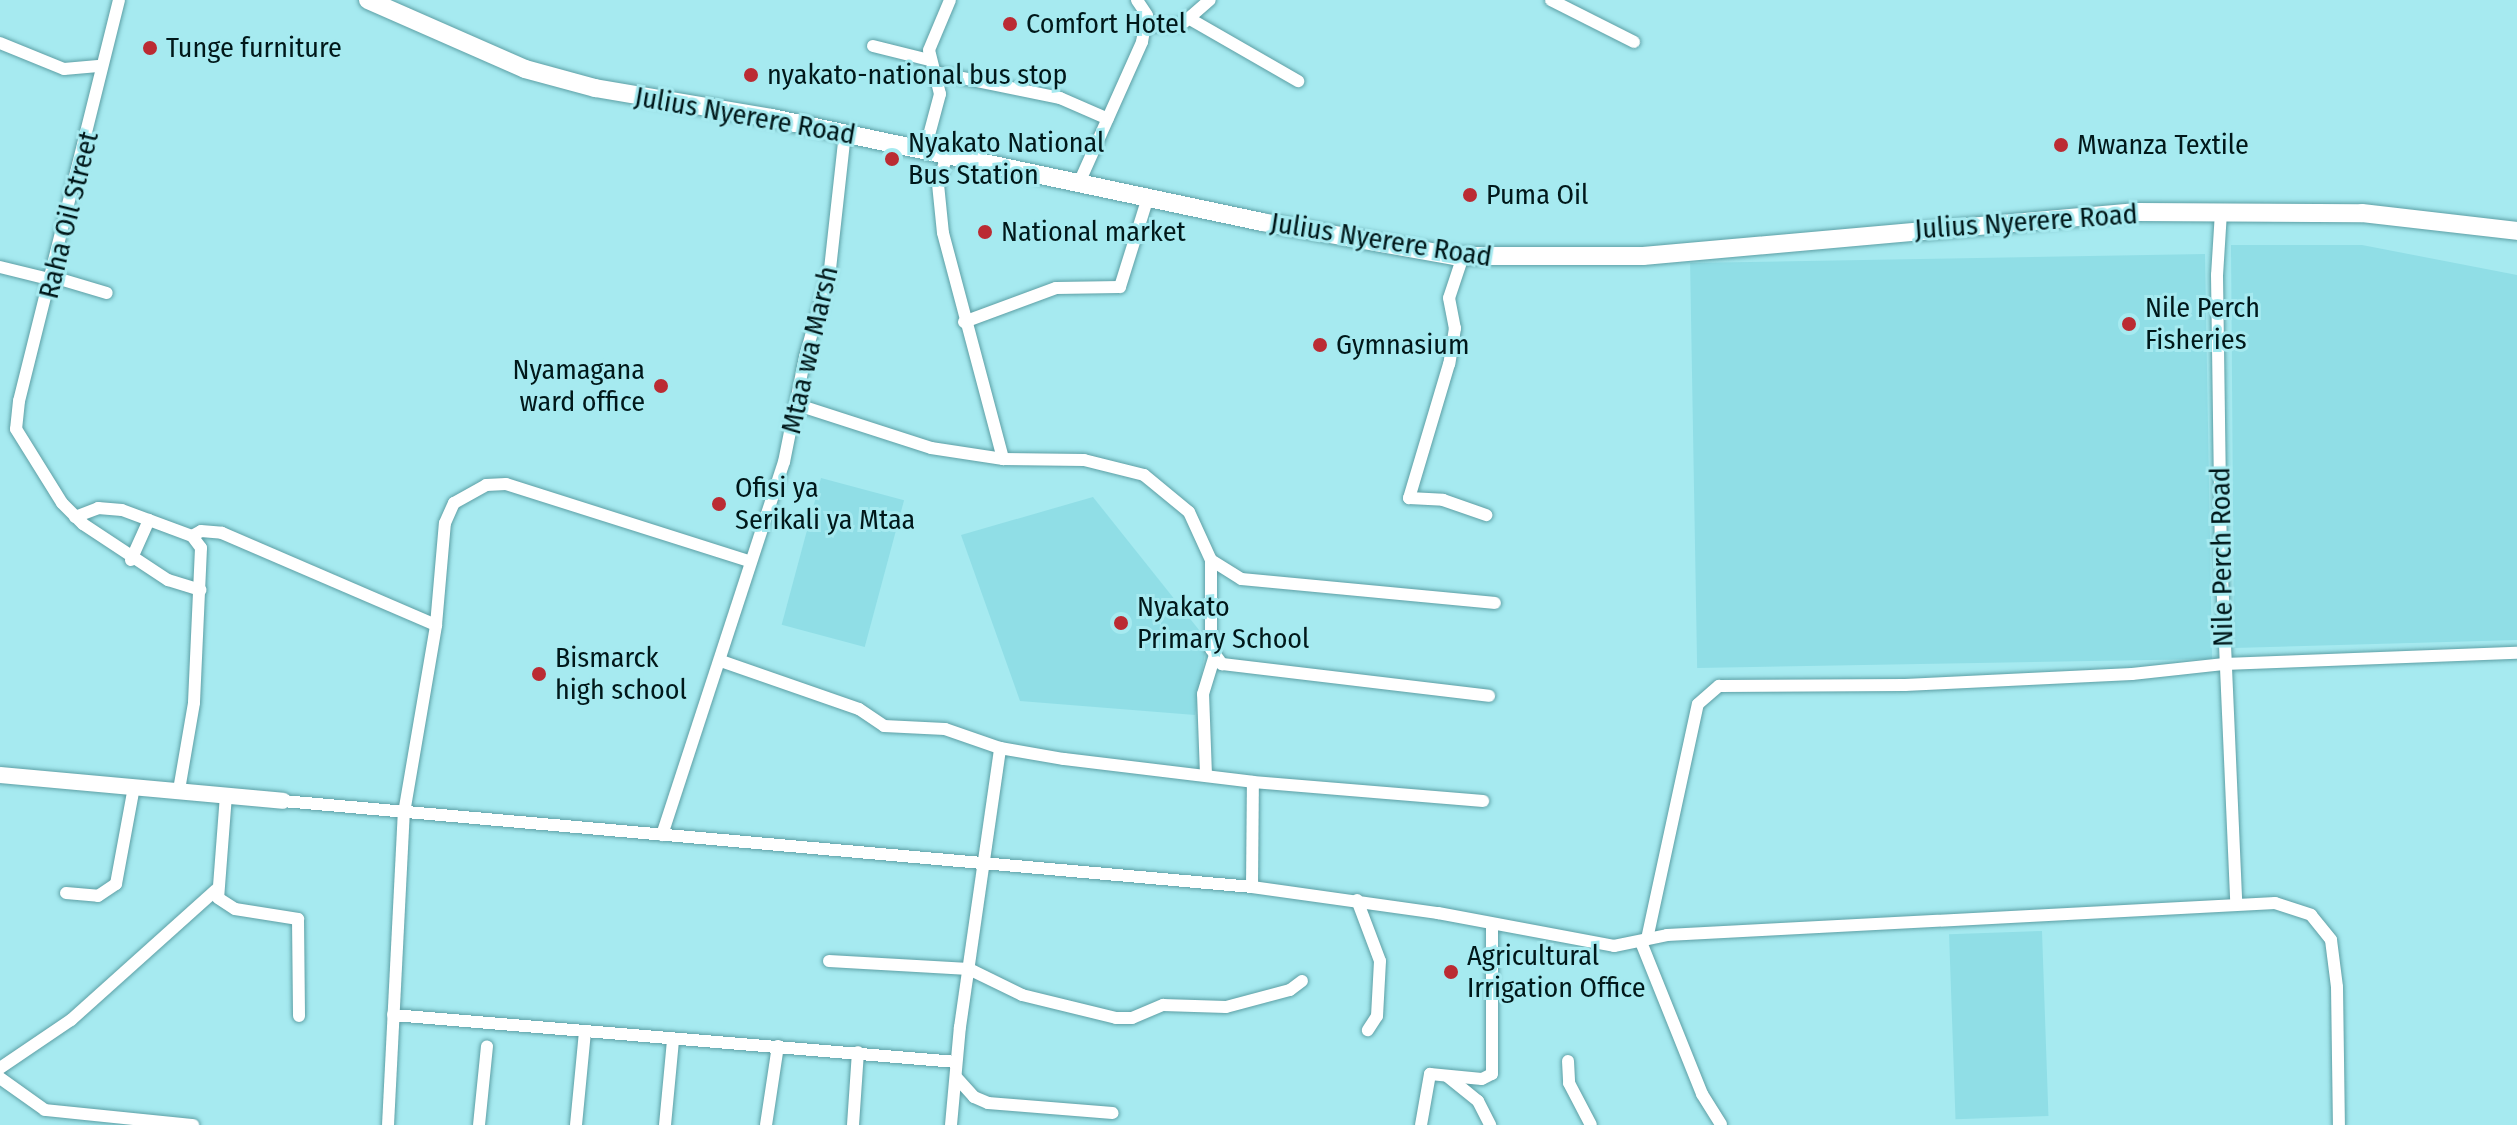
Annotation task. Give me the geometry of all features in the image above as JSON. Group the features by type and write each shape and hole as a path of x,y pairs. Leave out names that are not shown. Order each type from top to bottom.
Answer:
{"highway":[{"name":"Julius Nyerere Road","path":"368,0 525,69 567,81 845,133 1148,197 1463,256 1643,256 1941,227 2137,212 2362,213 2517,231"}],"main road":[{"path":"0,775 283,801"}],"street":[{"name":"Raha Oil Street","path":"75,517 16,429 19,401 98,98 101,66 119,0"},
{"path":"929,60 933,38 950,0"},
{"path":"1079,183 1146,26 1147,15 1137,0"},
{"path":"1146,26 1190,19 1210,0"},
{"path":"1551,0 1634,42"},
{"path":"1190,19 1298,81"},
{"path":"0,43 64,69 101,66"},
{"path":"873,46 929,60 938,73 940,94 925,150"},
{"path":"938,73 1060,98 1108,119"},
{"name":"Mtaa wa Marsh","path":"662,835 721,661 798,405 805,357 830,269 845,133"},
{"path":"947,155 938,184 949,266 1003,459"},
{"path":"964,322 1056,288 1120,287 1148,197"},
{"name":"Nile Perch Road","path":"2221,212 2217,275 2224,664 2236,902"},
{"path":"1463,256 1449,298 1455,328 1449,364 1409,498 1443,500 1486,515"},
{"path":"0,267 107,293"},
{"path":"798,405 906,441 1003,459 1084,460 1144,475 1189,512 1211,560 1214,657 1203,694 1206,775"},
{"path":"388,1125 404,813 436,625 445,523 454,503 486,485 530,490 749,561"},
{"path":"75,517 109,508 192,536 201,548 194,703 179,790"},
{"path":"75,517 132,559 179,586 201,590"},
{"path":"132,559 149,520"},
{"path":"192,536 201,531 222,533 436,625"},
{"path":"1211,560 1256,583 1495,603"},
{"path":"1721,1125 1702,1094 1644,940 1698,704 1712,689 1905,685 2132,674 2224,664 2517,653"},
{"path":"1214,657 1233,668 1489,696"},
{"path":"721,661 859,709 884,726 945,729 1000,748 1253,782 1483,801"},
{"path":"951,1125 956,1062 1000,748"},
{"path":"1252,887 1253,782"},
{"path":"66,893 98,896 116,884 134,787"},
{"path":"226,795 216,890 218,898 235,909 298,919 299,1016"},
{"path":"283,801 1252,887 1357,900 1614,946 1644,940 2236,902 2295,907 2311,915 2331,940 2339,1125"},
{"path":"0,1068 71,1020 216,890"},
{"path":"1357,900 1380,961 1377,1016 1368,1030"},
{"path":"1421,1125 1426,1076 1482,1079 1494,1069 1492,924"},
{"path":"829,961 969,969 1022,995 1116,1018 1132,1018 1163,1005 1226,1007 1290,990 1302,981"},
{"path":"393,1015 956,1062"},
{"path":"576,1125 585,1032"},
{"path":"665,1125 673,1040"},
{"path":"479,1125 487,1046"},
{"path":"766,1125 778,1046"},
{"path":"853,1125 858,1052"},
{"path":"1568,1061 1568,1079 1591,1125"},
{"path":"1447,1076 1478,1101 1490,1125"},
{"path":"956,1077 974,1097 988,1103 1113,1113"},
{"path":"0,1078 45,1110 193,1125"}],"shaded area":[{"path":"2231,245 2362,245 2517,275 2517,640 2234,648"},
{"path":"2205,254 2212,659 1697,668 1690,263"},
{"path":"821,478 904,500 865,647 782,625"},
{"path":"1093,497 1207,640 1195,715 1020,701 961,535"},
{"path":"2042,931 2048,1116 1956,1119 1949,934"}],"place":[{"name":"Comfort Hotel","path":"1010,24"},
{"name":"Tunge furniture","path":"150,48"},
{"name":"nyakato-national bus stop","path":"751,75"},
{"name":"Mwanza Textile","path":"2061,145"},
{"name":"Nyakato National Bus Station","path":"892,159"},
{"name":"Puma Oil","path":"1470,195"},
{"name":"National market","path":"985,232"},
{"name":"Nile Perch Fisheries","path":"2129,324"},
{"name":"Gymnasium","path":"1320,345"},
{"name":"Nyamagana ward office","path":"661,386"},
{"name":"Ofisi ya Serikali ya Mtaa","path":"719,504"},
{"name":"Nyakato Primary School","path":"1121,623"},
{"name":"Bismarck high school","path":"539,674"},
{"name":"Agricultural Irrigation Office","path":"1451,972"}]}
